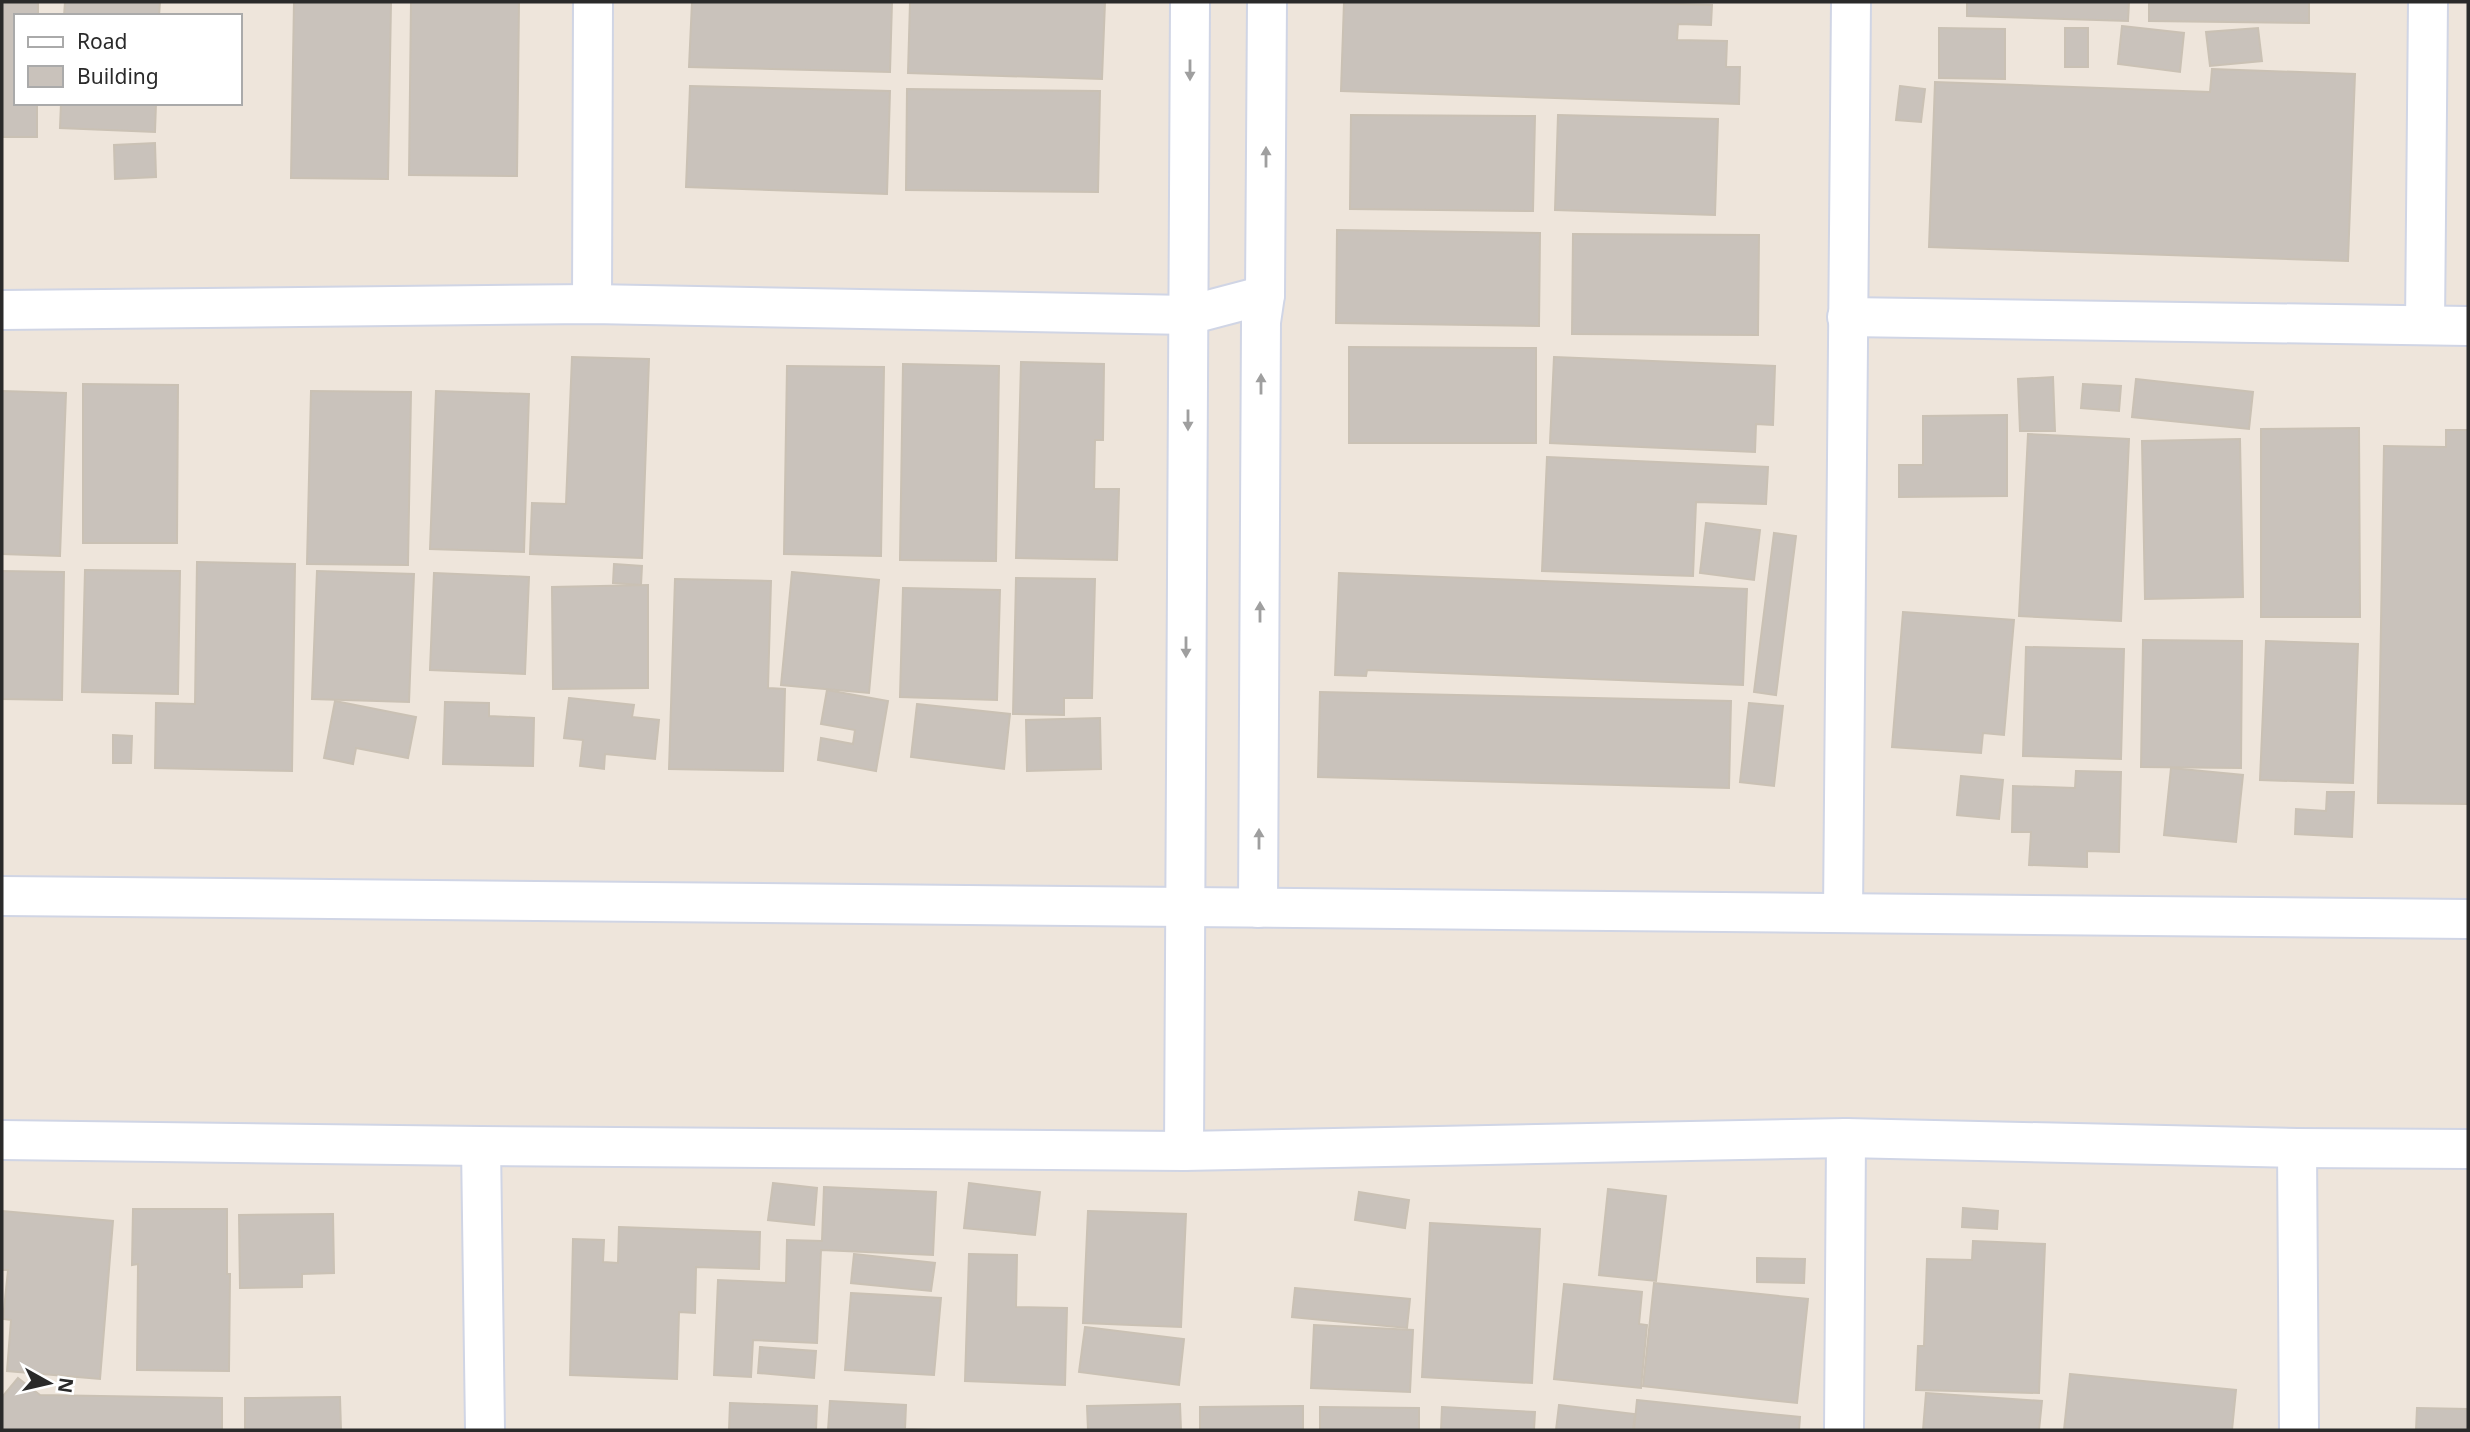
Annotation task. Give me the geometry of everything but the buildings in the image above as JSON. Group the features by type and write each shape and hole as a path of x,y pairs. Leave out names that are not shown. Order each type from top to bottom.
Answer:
{"street":[{"path":"592,304 593,2"},
{"path":"1184,1151 1184,907 1204,311 1190,2"},
{"path":"1258,908 1267,2"},
{"path":"1843,913 1851,2"},
{"path":"2425,325 2428,2"},
{"path":"2,310 592,304 1204,311 1263,309"},
{"path":"1847,317 2468,326"},
{"path":"2,895 2468,919"},
{"path":"1844,1430 1846,1138"},
{"path":"2,1140 1184,1151 1846,1138 2468,1149"},
{"path":"481,1146 485,1430"},
{"path":"2297,1148 2298,1430"}]}
